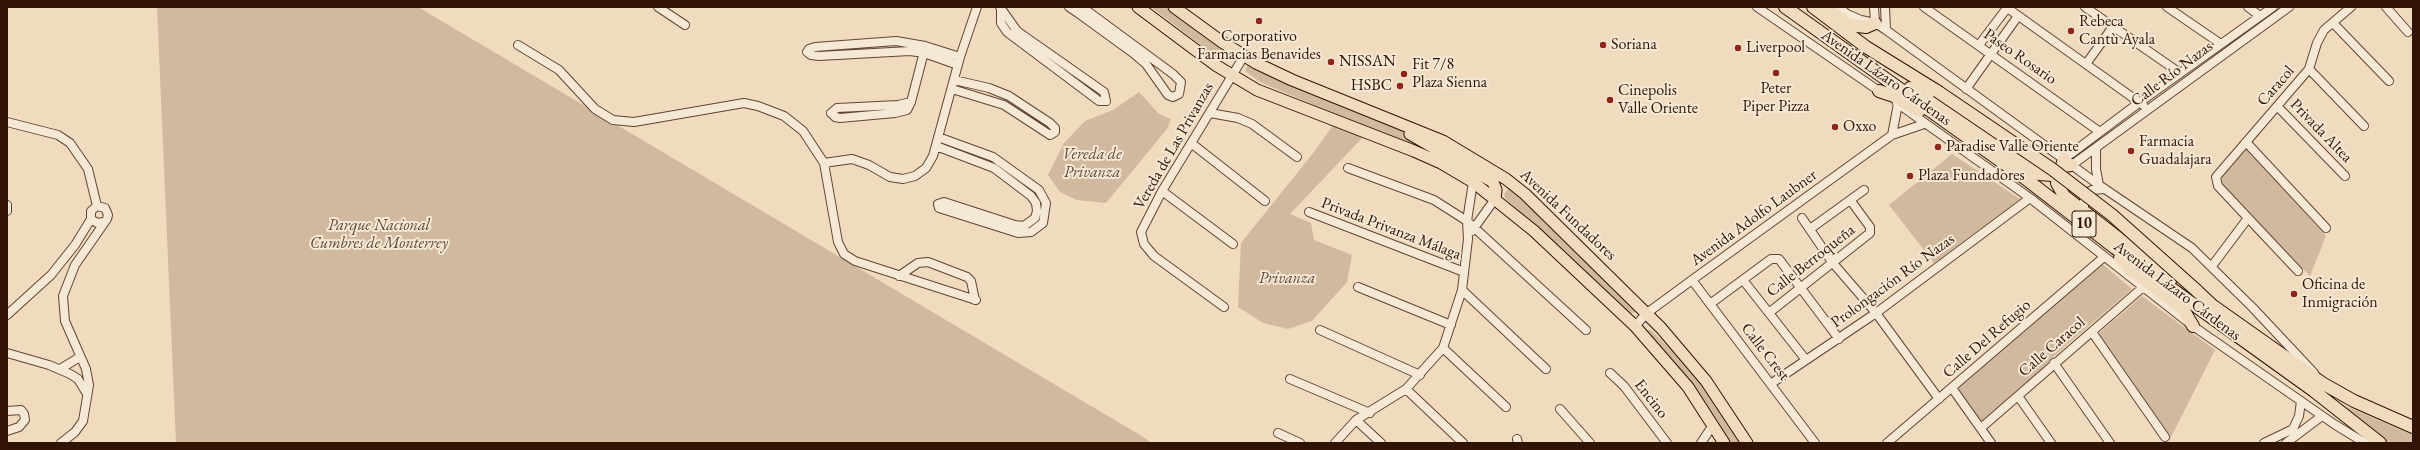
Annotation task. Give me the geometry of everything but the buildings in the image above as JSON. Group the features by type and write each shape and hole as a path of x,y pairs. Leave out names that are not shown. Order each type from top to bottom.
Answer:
{"highway":[{"name":"Avenida Lázaro Cárdenas","path":"1785,7 2006,165 2115,248 2314,391 2380,443"},
{"name":"Avenida Lázaro Cárdenas","path":"1812,7 1866,47 1937,91 2052,169 2106,211 2214,306 2322,383 2354,401 2413,427"},
{"path":"1824,7 1849,25 1866,27 1875,23"},
{"path":"1897,86 1908,87 1932,100 2026,165 2046,176 2052,175 2066,163"},
{"path":"1879,91 1894,96 1916,109 1987,158 2006,165"},
{"path":"2066,163 2058,178 2060,189 2198,301 2220,323"},
{"path":"2115,248 2124,264 2183,310 2193,326"}],"main road":[{"path":"1138,7 1232,76 1269,96 1414,151 1441,163 1473,182 1534,231 1635,326 1688,387 1724,443"},
{"name":"Avenida Fundadores","path":"1174,7 1244,56 1292,80 1442,141 1506,179 1525,194 1647,314 1706,381 1747,443"},
{"path":"1404,125 1411,135 1493,182 1496,190 1495,199"}],"street":[{"path":"658,7 685,25"},
{"path":"1069,7 1080,10 1177,77 1181,87 1179,94 1173,97 1168,95 1143,62 1080,10"},
{"name":"Avenida Lázaro Cárdenas","path":"1757,7 1898,104 1924,124 2030,198 2142,288 2193,326 2322,416 2365,443"},
{"name":"Avenida Lázaro Cárdenas","path":"1839,7 1847,14 1861,20 1875,23 1886,30 1966,89 2046,145 2066,163 2192,248 2212,266 2322,383"},
{"path":"1874,7 1875,23"},
{"path":"1885,7 1886,30"},
{"name":"Paseo Rosario","path":"1924,7 2100,132"},
{"path":"1980,46 2006,7 2140,102 2147,110"},
{"path":"2085,7 2112,28 2180,73"},
{"path":"2167,7 2221,44"},
{"path":"2248,7 2260,16"},
{"name":"Calle Río Nazas","path":"2066,163 2100,132 2273,7"},
{"name":"Calle Río Nazas","path":"2066,163 2096,149 2289,7"},
{"name":"Caracol","path":"2248,218 2216,181 2219,173 2309,69 2320,35 2351,7"},
{"path":"2386,7 2408,32"},
{"path":"824,163 852,159 869,165 890,177 910,178 926,168 933,156 959,61 976,8"},
{"path":"1000,8 1001,23 1007,32 1104,92 1106,101 1099,102 1052,61"},
{"path":"1966,89 1990,53 2018,16"},
{"path":"2333,23 2388,81"},
{"path":"2086,64 2112,28"},
{"path":"925,50 899,50 814,56 807,52 811,48 896,41 925,50 959,61"},
{"path":"860,44 860,53"},
{"path":"518,45 559,70 595,109 613,120 634,122 732,104 758,106 773,110 796,125 812,142 824,163 838,242 844,254 855,262 899,276 976,300 971,281 968,277 928,262 918,263 899,276"},
{"path":"911,102 898,105 836,108 831,113 835,117 840,118 895,113 907,110 911,102 925,50"},
{"name":"Vereda de Las Privanzas","path":"1224,307 1154,256 1142,239 1142,229 1162,191 1244,56"},
{"path":"2309,69 2364,126"},
{"path":"953,84 989,88 1010,96 1050,123 1055,128 1055,132 1050,135 1004,105 953,84"},
{"path":"1892,134 1898,104"},
{"name":"Privada Altea","path":"2277,106 2345,176"},
{"path":"1210,113 1238,118 1252,124 1297,157"},
{"path":"7,122 58,135 70,144 88,169 97,206"},
{"name":"Avenida Adolfo Laubner","path":"1635,326 1647,314 1692,280 1892,134 1924,124"},
{"path":"936,146 988,164 1031,196 1037,207 1035,218 1027,225 1019,226 985,219 940,209 938,204 944,202 985,219 1025,233 1036,230 1043,223 1047,210 1043,194 993,157 938,137"},
{"path":"2246,142 2326,228"},
{"path":"1191,143 1265,201"},
{"path":"2026,165 2037,163 2046,145"},
{"path":"2084,210 2084,198 2088,192 2103,187 2096,169 2096,149"},
{"path":"988,164 993,157"},
{"path":"1348,168 1434,200 1467,220 1586,330"},
{"path":"1335,443 1356,420 1370,413 1406,389 1443,348 1452,325 1462,290 1468,239 1467,220 1473,182"},
{"path":"1810,229 1851,201 1864,190"},
{"path":"1162,191 1233,244"},
{"name":"Prolongación Río Nazas","path":"1772,383 1876,313 2030,198"},
{"path":"1468,239 1475,226 1495,199"},
{"name":"Calle Berroqueña","path":"1770,312 1870,233 1870,227 1851,201"},
{"path":"7,204 7,210"},
{"path":"7,315 51,275 75,245 91,218 91,211 97,206"},
{"path":"61,443 75,432 82,421 88,395 88,377 65,321 64,296 75,265 107,219 108,211 105,208 97,206"},
{"name":"Privada Privanza Málaga","path":"1309,212 1464,272"},
{"path":"91,218 97,223 104,222"},
{"path":"1035,218 1043,223"},
{"path":"1802,218 1832,262 1876,313 1939,399"},
{"path":"2212,266 2248,218 2298,271"},
{"name":"Calle Del Refugio","path":"1887,443 2104,257"},
{"path":"1710,304 1771,259 1779,259 1839,339"},
{"name":"Calle Crest","path":"1692,280 1772,383 1815,443"},
{"path":"1743,280 1770,312 1806,360"},
{"path":"1358,287 1452,325"},
{"name":"Calle Caracol","path":"1981,428 2142,288"},
{"path":"1462,290 1546,369"},
{"path":"1320,330 1420,375"},
{"path":"2092,332 2165,437"},
{"path":"1443,348 1506,407"},
{"path":"7,353 60,369 78,379 88,395"},
{"path":"60,369 80,356"},
{"path":"2054,363 2110,443"},
{"name":"Encino","path":"1610,373 1624,386 1667,443"},
{"path":"1290,379 1370,413"},
{"path":"1952,388 1991,443"},
{"path":"1406,389 1463,443"},
{"path":"2018,396 2051,443"},
{"path":"2296,433 2301,401"},
{"path":"1560,409 1590,443"},
{"path":"7,411 20,410 24,414 25,420 19,427 7,431"},
{"path":"2286,443 2296,433 2322,416"},
{"path":"1356,420 1382,443"},
{"path":"1701,443 1713,425"},
{"path":"1278,433 1300,443"},
{"path":"2264,443 2296,433"}],"green space":[{"name":"Parque Nacional Cumbres de Monterrey","path":"157,7 418,7 1145,438 1151,443 176,443"},
{"path":"1151,7 1167,7 1224,50 1227,54 1226,58 1219,59"},
{"path":"1251,65 1279,80 1395,127 1464,169 1260,82 1245,71 1247,66"},
{"name":"Vereda de Privanza","path":"1139,92 1159,114 1171,119 1167,129 1106,203 1077,200 1060,192 1048,175 1064,143 1085,121 1113,110"},
{"name":"Privanza","path":"1333,125 1363,137 1290,214 1311,223 1314,240 1352,255 1347,282 1312,321 1288,329 1263,323 1238,307 1241,243 1314,152"},
{"path":"2245,148 2326,236 2310,276 2217,179"},
{"path":"1952,154 2020,199 1934,263 1889,205"},
{"path":"1509,188 1527,203 1635,308 1635,312 1631,314 1626,313 1505,198 1504,194"},
{"path":"2101,263 2132,289 2053,357 2056,361 1982,422 1958,388"},
{"path":"2142,296 2215,350 2170,439 2098,334"},
{"path":"1647,330 1651,330 1699,378 1741,443 1729,443 1647,334"},
{"path":"2341,404 2413,435 2413,443 2390,443 2339,407"}],"place":[{"name":"Corporativo Farmacias Benavides","path":"1259,21"},
{"name":"Rebeca Cantù Ayala","path":"2071,31"},
{"name":"Soriana","path":"1603,45"},
{"name":"Liverpool","path":"1738,48"},
{"name":"NISSAN","path":"1331,62"},
{"name":"Peter Piper Pizza","path":"1776,73"},
{"name":"Fit 7/8 Plaza Sienna","path":"1404,74"},
{"name":"HSBC","path":"1400,86"},
{"name":"Cinepolis Valle Oriente","path":"1610,100"},
{"name":"Oxxo","path":"1835,127"},
{"name":"Paradise Valle Oriente","path":"1938,147"},
{"name":"Farmacia Guadalajara","path":"2131,151"},
{"name":"Plaza Fundadores","path":"1910,176"},
{"name":"Oficina de Inmigración","path":"2294,294"}]}
